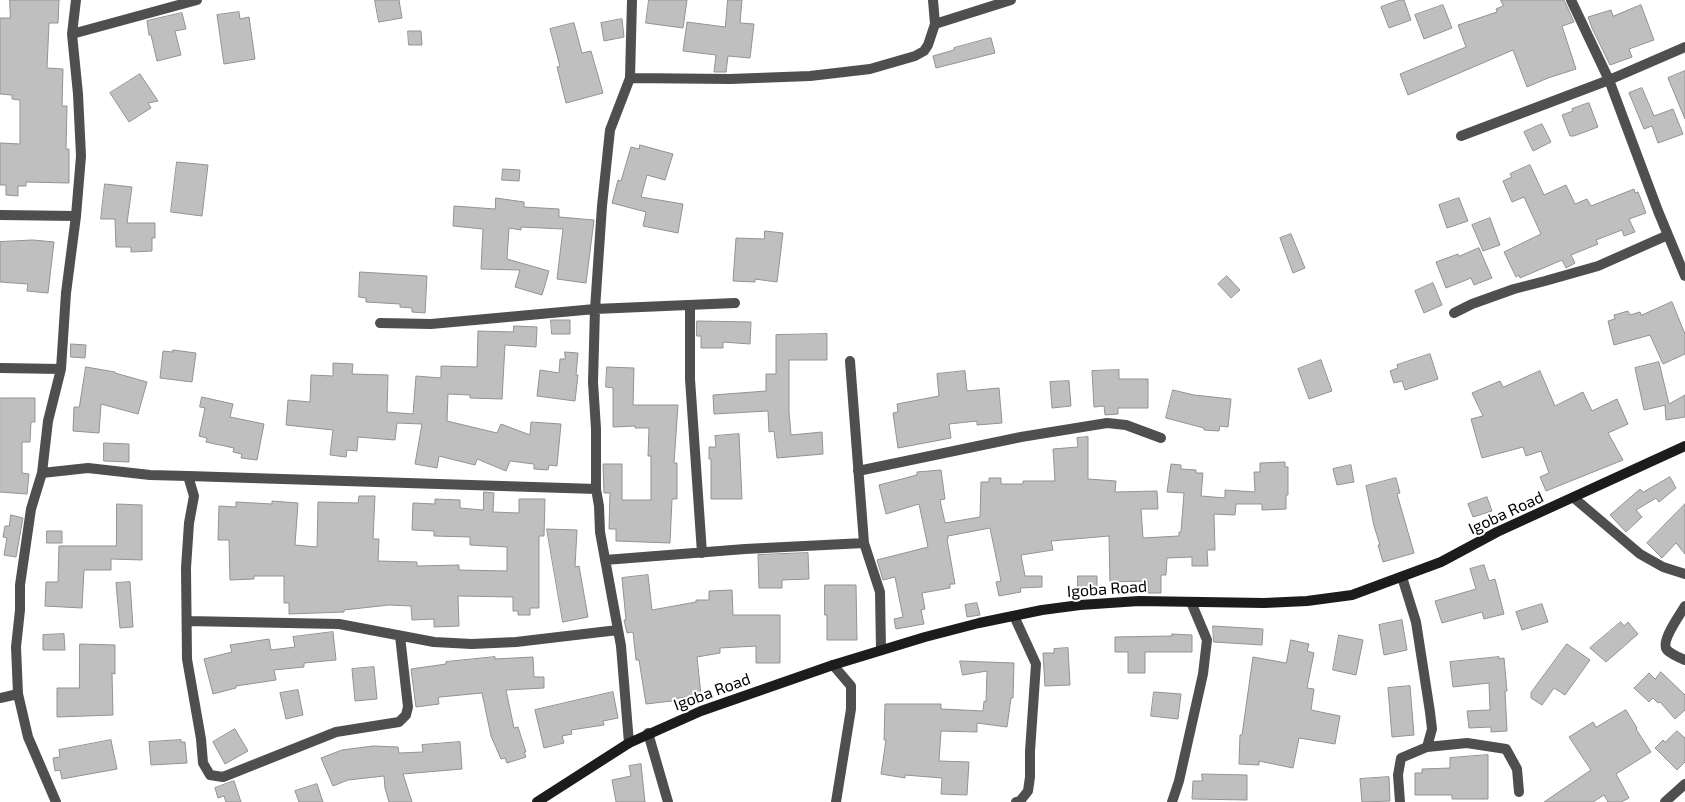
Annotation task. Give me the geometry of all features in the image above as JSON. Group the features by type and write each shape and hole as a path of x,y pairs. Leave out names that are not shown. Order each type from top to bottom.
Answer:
{"street":[{"path":"56,802 28,737 18,694 16,647 20,610 20,585 31,509 42,473 48,421 61,369 66,293 76,216 81,156 78,94 72,34 76,0"},
{"path":"72,34 197,0"},
{"path":"629,743 621,646 605,560 596,489 596,429 593,382 602,206 610,130 630,78 632,0"},
{"path":"630,78 730,79 810,76 870,69 915,56 924,51 935,24 933,0"},
{"path":"935,24 1011,0"},
{"path":"1571,0 1609,80 1685,276"},
{"path":"1461,136 1609,80 1685,47"},
{"path":"0,215 76,216"},
{"path":"1454,313 1472,304 1514,289 1598,266 1668,235"},
{"path":"380,323 431,324 596,309 735,303"},
{"path":"690,305 690,379 702,553"},
{"path":"850,361 864,543 880,592 881,650"},
{"path":"0,368 61,369"},
{"path":"858,471 1021,437 1106,423 1126,425 1161,438"},
{"name":"Igoba Road","path":"536,802 629,743 701,711 833,665 970,626 1014,616 1080,605 1140,601 1264,603 1307,601 1352,595 1441,562 1497,532 1685,446"},
{"path":"42,473 88,468 150,475 596,489"},
{"path":"188,476 194,496 186,568 187,659 202,739 203,764 210,775 223,777 336,732 399,722 406,715 408,707 400,636"},
{"path":"1574,498 1640,554 1664,567 1685,574"},
{"path":"605,560 745,549 864,543"},
{"path":"1402,577 1416,622 1430,712 1432,729 1427,747"},
{"path":"1172,802 1179,781 1201,684 1207,640 1191,602"},
{"path":"1685,606 1666,638 1665,644 1667,650 1685,660"},
{"path":"1014,616 1036,664 1028,791 1020,801 1016,802"},
{"path":"187,621 339,624 434,642 472,644 516,642 618,630"},
{"path":"833,665 850,686 852,709 836,802"},
{"path":"0,698 18,694"},
{"path":"648,733 668,802"},
{"path":"1400,802 1398,776 1402,758 1427,747 1467,743 1506,749 1517,769 1519,792"},
{"path":"1665,802 1685,784"}],"building":[{"path":"10,0 59,0 58,23 49,23 47,68 63,69 62,106 67,106 66,149 69,149 69,183 26,182 26,186 18,186 18,196 6,195 6,185 0,185 0,143 20,144 20,100 12,99 12,95 0,94 0,18 10,18"},
{"path":"375,0 399,0 402,18 379,22"},
{"path":"649,0 687,0 683,28 646,23"},
{"path":"728,0 742,0 740,23 754,24 750,58 728,56 726,72 714,72 716,55 683,51 687,22 725,27"},
{"path":"1404,0 1411,20 1389,28 1381,7"},
{"path":"1501,0 1564,0 1574,22 1562,26 1576,69 1527,87 1513,50 1408,95 1400,74 1466,47 1458,25 1497,12 1496,9 1503,6"},
{"path":"1443,5 1452,28 1424,39 1415,15"},
{"path":"1641,5 1654,40 1629,49 1632,57 1610,65 1588,17 1611,10 1613,16"},
{"path":"239,12 240,19 249,17 255,59 224,64 217,15"},
{"path":"182,13 186,29 175,31 181,55 157,61 147,21"},
{"path":"622,19 624,37 604,41 601,23"},
{"path":"574,23 582,53 591,51 603,93 566,103 557,67 560,66 550,29"},
{"path":"408,31 421,31 422,45 409,45"},
{"path":"991,38 995,53 936,68 933,56"},
{"path":"1685,71 1685,119 1668,78"},
{"path":"140,74 158,101 148,103 151,108 129,122 110,93"},
{"path":"1642,88 1654,116 1673,109 1683,134 1658,143 1652,126 1644,129 1629,93"},
{"path":"1589,103 1598,127 1570,136 1562,115"},
{"path":"1542,124 1551,142 1533,151 1524,132"},
{"path":"640,145 673,154 665,180 647,175 641,197 683,204 678,233 643,226 646,212 612,203 618,180 621,181 631,147 639,149"},
{"path":"177,162 208,165 202,216 171,212"},
{"path":"1530,165 1544,195 1566,185 1575,204 1587,199 1591,206 1634,189 1635,193 1638,192 1646,213 1629,219 1635,232 1624,236 1622,230 1596,240 1598,244 1571,255 1575,263 1566,268 1562,260 1520,278 1519,275 1516,277 1504,252 1541,234 1524,197 1512,202 1503,181 1512,177 1510,174"},
{"path":"503,169 520,170 519,181 502,180"},
{"path":"105,184 132,187 127,223 155,223 155,238 152,238 152,251 131,252 131,247 116,247 115,219 101,219"},
{"path":"496,198 524,202 524,207 559,209 559,217 594,220 586,283 557,279 563,229 521,227 521,230 509,228 507,259 549,271 542,295 515,287 520,270 481,269 483,229 453,226 454,206 495,209"},
{"path":"1459,198 1468,221 1447,228 1439,205"},
{"path":"1490,218 1500,245 1483,251 1472,225"},
{"path":"765,231 783,233 777,282 755,279 755,282 733,281 736,238 764,239"},
{"path":"1291,234 1305,268 1293,273 1280,238"},
{"path":"33,240 54,242 48,293 27,291 28,284 0,282 0,242"},
{"path":"1479,248 1492,278 1474,285 1471,278 1446,288 1436,262"},
{"path":"360,272 427,276 425,313 412,312 412,308 400,307 400,304 366,302 366,298 359,297"},
{"path":"1227,276 1240,290 1231,298 1218,284"},
{"path":"1433,283 1442,305 1424,313 1415,291"},
{"path":"1672,302 1685,334 1685,354 1663,364 1650,335 1614,345 1608,321 1615,319 1614,315 1628,311 1630,315 1640,312 1641,315"},
{"path":"551,320 570,320 570,334 552,334"},
{"path":"697,321 751,322 750,344 723,342 723,348 701,348 701,336 697,336"},
{"path":"514,326 537,327 536,347 505,345 502,399 470,398 470,395 448,394 447,421 497,433 501,424 530,435 531,422 561,424 557,466 549,465 548,470 534,469 534,464 510,461 506,471 477,459 475,465 439,456 437,468 415,464 422,424 397,423 395,440 358,437 357,451 347,450 346,457 330,455 333,430 286,425 288,400 310,402 311,375 333,376 333,363 353,364 352,374 388,375 387,412 413,414 416,376 441,378 441,366 477,367 478,331 513,332"},
{"path":"827,334 827,360 789,360 791,435 822,432 823,454 777,458 774,431 769,432 768,411 714,414 713,395 766,391 766,374 776,374 776,335"},
{"path":"71,344 86,345 85,358 71,357"},
{"path":"173,350 196,353 192,382 160,378 163,351 173,352"},
{"path":"565,352 578,353 575,401 537,396 540,370 559,373 560,359 565,359"},
{"path":"1430,354 1438,379 1405,390 1402,381 1394,383 1390,371 1398,368 1397,365"},
{"path":"1321,360 1332,391 1309,399 1298,369"},
{"path":"1659,362 1669,404 1685,395 1685,417 1666,420 1666,405 1644,410 1635,368"},
{"path":"86,367 115,372 147,382 138,414 101,404 99,433 73,431 74,407 79,407"},
{"path":"607,367 634,368 633,405 678,405 674,463 677,463 677,499 672,499 670,543 616,541 616,529 609,529 610,493 604,493 603,464 622,464 622,500 651,500 651,456 648,456 649,428 635,428 635,426 613,427 613,388 606,387"},
{"path":"1119,370 1119,379 1148,379 1148,408 1118,408 1118,414 1105,415 1104,406 1094,407 1092,371"},
{"path":"965,371 967,391 999,388 1002,423 977,425 977,421 949,424 951,438 898,448 893,413 898,412 897,404 939,396 937,374"},
{"path":"1540,371 1555,406 1583,392 1592,411 1617,399 1628,424 1608,433 1623,460 1546,491 1540,477 1549,473 1541,451 1526,456 1523,447 1482,458 1471,419 1483,416 1472,393 1500,381 1503,387"},
{"path":"1069,381 1071,406 1052,408 1050,382"},
{"path":"1173,390 1194,395 1231,399 1228,427 1220,426 1219,431 1204,430 1204,428 1166,418"},
{"path":"202,397 233,404 230,417 264,424 257,460 241,458 242,454 233,452 234,448 206,442 207,438 199,436 205,408 200,407"},
{"path":"0,398 35,398 35,422 31,422 30,442 22,442 22,473 29,474 27,494 0,492"},
{"path":"739,434 742,499 711,499 711,459 709,459 709,447 716,447 715,436"},
{"path":"1088,437 1088,479 1116,481 1115,492 1157,491 1158,509 1141,509 1143,538 1179,536 1179,532 1181,532 1184,493 1167,492 1171,464 1181,465 1181,469 1196,470 1196,473 1203,473 1201,496 1225,498 1225,490 1255,492 1254,472 1260,472 1260,463 1285,462 1285,467 1288,467 1286,509 1262,510 1262,504 1236,504 1235,515 1214,514 1215,550 1207,550 1208,566 1192,566 1192,557 1167,558 1166,575 1161,575 1161,593 1148,593 1148,581 1110,582 1109,536 1051,541 1053,550 1021,555 1025,576 1042,576 1042,587 1020,588 1021,592 999,596 996,582 1001,581 990,528 948,536 955,584 950,584 950,588 922,593 925,609 921,610 924,624 896,629 894,619 903,617 895,577 883,580 877,560 928,547 919,504 886,514 879,485 917,475 917,472 941,470 945,499 940,500 945,523 980,517 981,482 989,482 989,478 1001,478 1001,484 1023,484 1023,481 1055,481 1053,449 1078,447 1077,438"},
{"path":"104,443 129,444 129,462 104,461"},
{"path":"1351,465 1354,482 1337,485 1333,469"},
{"path":"1670,477 1676,488 1659,502 1656,498 1636,510 1642,517 1626,532 1610,515 1640,489 1643,492"},
{"path":"1396,478 1400,493 1397,494 1414,553 1383,562 1366,486"},
{"path":"484,492 494,493 493,512 519,513 519,499 545,499 544,536 539,536 539,608 530,608 530,615 518,615 518,611 513,611 513,597 458,596 459,626 434,627 434,619 412,620 411,606 389,605 344,610 344,612 289,614 289,603 284,603 284,576 254,576 254,579 230,580 229,540 218,540 219,506 236,507 236,502 272,504 272,501 298,503 295,545 317,547 318,502 358,503 359,496 375,496 373,539 379,539 378,561 417,562 417,566 459,565 459,570 507,571 507,547 470,545 470,537 434,536 434,531 412,530 413,503 435,504 435,499 460,500 460,508 483,510"},
{"path":"1487,497 1492,511 1473,517 1468,504"},
{"path":"117,504 142,505 142,560 111,559 111,570 84,570 82,608 45,606 46,582 58,582 59,546 116,546"},
{"path":"1685,504 1685,554 1676,543 1662,558 1647,543"},
{"path":"11,515 23,518 16,557 4,555 7,538 3,537 5,526 9,526"},
{"path":"547,529 577,530 575,567 579,566 588,617 563,622"},
{"path":"47,531 62,531 62,543 47,543"},
{"path":"808,553 809,579 782,580 782,588 759,588 758,555"},
{"path":"1484,565 1489,581 1495,579 1504,614 1484,619 1482,612 1442,623 1435,601 1476,589 1470,569"},
{"path":"648,575 652,610 696,602 696,600 709,600 709,591 732,590 733,615 780,615 780,663 756,663 756,646 720,648 720,653 697,657 701,695 646,704 639,660 636,660 633,632 627,633 624,620 626,620 622,578"},
{"path":"1078,576 1097,576 1097,591 1078,591"},
{"path":"130,582 133,627 120,628 116,583"},
{"path":"825,585 856,585 857,640 827,640"},
{"path":"977,603 980,615 967,617 965,605"},
{"path":"1542,604 1548,622 1522,630 1516,612"},
{"path":"1402,620 1407,650 1384,655 1379,625"},
{"path":"1621,622 1624,626 1628,622 1638,634 1606,662 1590,648"},
{"path":"1213,626 1263,629 1262,645 1214,642"},
{"path":"333,632 336,660 304,663 304,667 274,670 276,680 236,686 236,688 213,694 204,659 232,652 230,645 269,639 271,650 295,647 293,637"},
{"path":"64,634 65,650 43,650 43,635"},
{"path":"1172,634 1192,635 1192,652 1145,652 1145,673 1128,673 1128,652 1115,652 1115,637 1172,636"},
{"path":"1339,635 1363,640 1356,675 1333,670"},
{"path":"1291,640 1309,644 1307,651 1314,653 1307,688 1314,689 1311,710 1340,716 1335,744 1299,738 1293,768 1259,761 1259,765 1239,764 1240,735 1242,735 1253,657 1286,663"},
{"path":"80,644 115,645 115,674 112,673 113,715 57,717 57,688 79,688"},
{"path":"1567,644 1590,660 1565,695 1554,688 1542,705 1531,698 1531,693"},
{"path":"1068,648 1070,685 1045,686 1043,653 1054,653 1054,649"},
{"path":"495,657 495,659 533,657 534,677 544,677 544,688 506,690 514,728 518,727 526,752 524,752 526,757 507,763 505,758 501,759 491,736 482,693 440,697 438,698 439,704 416,707 411,669 446,664 446,662"},
{"path":"1499,657 1499,659 1504,658 1507,691 1505,691 1507,731 1491,732 1491,727 1469,728 1467,711 1490,710 1489,683 1453,687 1450,662"},
{"path":"960,661 1014,663 1013,698 1011,698 1007,727 977,723 977,732 941,731 939,761 969,762 967,795 941,794 942,778 905,775 905,778 881,774 886,740 884,740 885,704 941,704 941,709 983,711 984,701 986,702 987,671 963,675"},
{"path":"374,667 377,699 355,701 352,669"},
{"path":"1661,672 1685,695 1685,710 1675,719 1660,702 1658,703 1653,698 1649,702 1634,688 1649,673 1655,679"},
{"path":"1410,686 1414,735 1392,737 1388,688"},
{"path":"298,690 303,715 286,719 280,693"},
{"path":"613,692 618,718 603,721 604,725 571,730 572,734 562,736 564,743 544,748 535,710"},
{"path":"1154,692 1181,694 1178,719 1151,716"},
{"path":"1626,710 1651,752 1616,774 1629,798 1621,802 1608,802 1604,795 1593,802 1544,802 1591,770 1569,737 1593,722 1596,727"},
{"path":"235,729 248,751 225,764 213,742"},
{"path":"1677,731 1685,738 1685,762 1677,770 1655,748"},
{"path":"111,740 117,769 62,779 60,770 55,771 53,758 60,757 59,750"},
{"path":"181,740 181,742 185,742 187,763 151,765 149,742"},
{"path":"460,742 462,769 403,774 412,802 389,802 384,776 348,780 333,786 321,758 342,750 373,746 398,747 399,753 423,752 422,745"},
{"path":"1488,755 1488,799 1452,799 1452,795 1415,795 1415,773 1422,773 1422,769 1450,768 1450,758"},
{"path":"641,764 645,802 616,802 612,780 631,776 629,766"},
{"path":"1202,774 1247,775 1247,800 1192,799 1193,781 1202,781"},
{"path":"1389,777 1390,801 1362,802 1360,779"},
{"path":"234,781 241,802 226,802 224,796 218,798 215,788"},
{"path":"317,784 323,802 299,802 295,791"}]}
